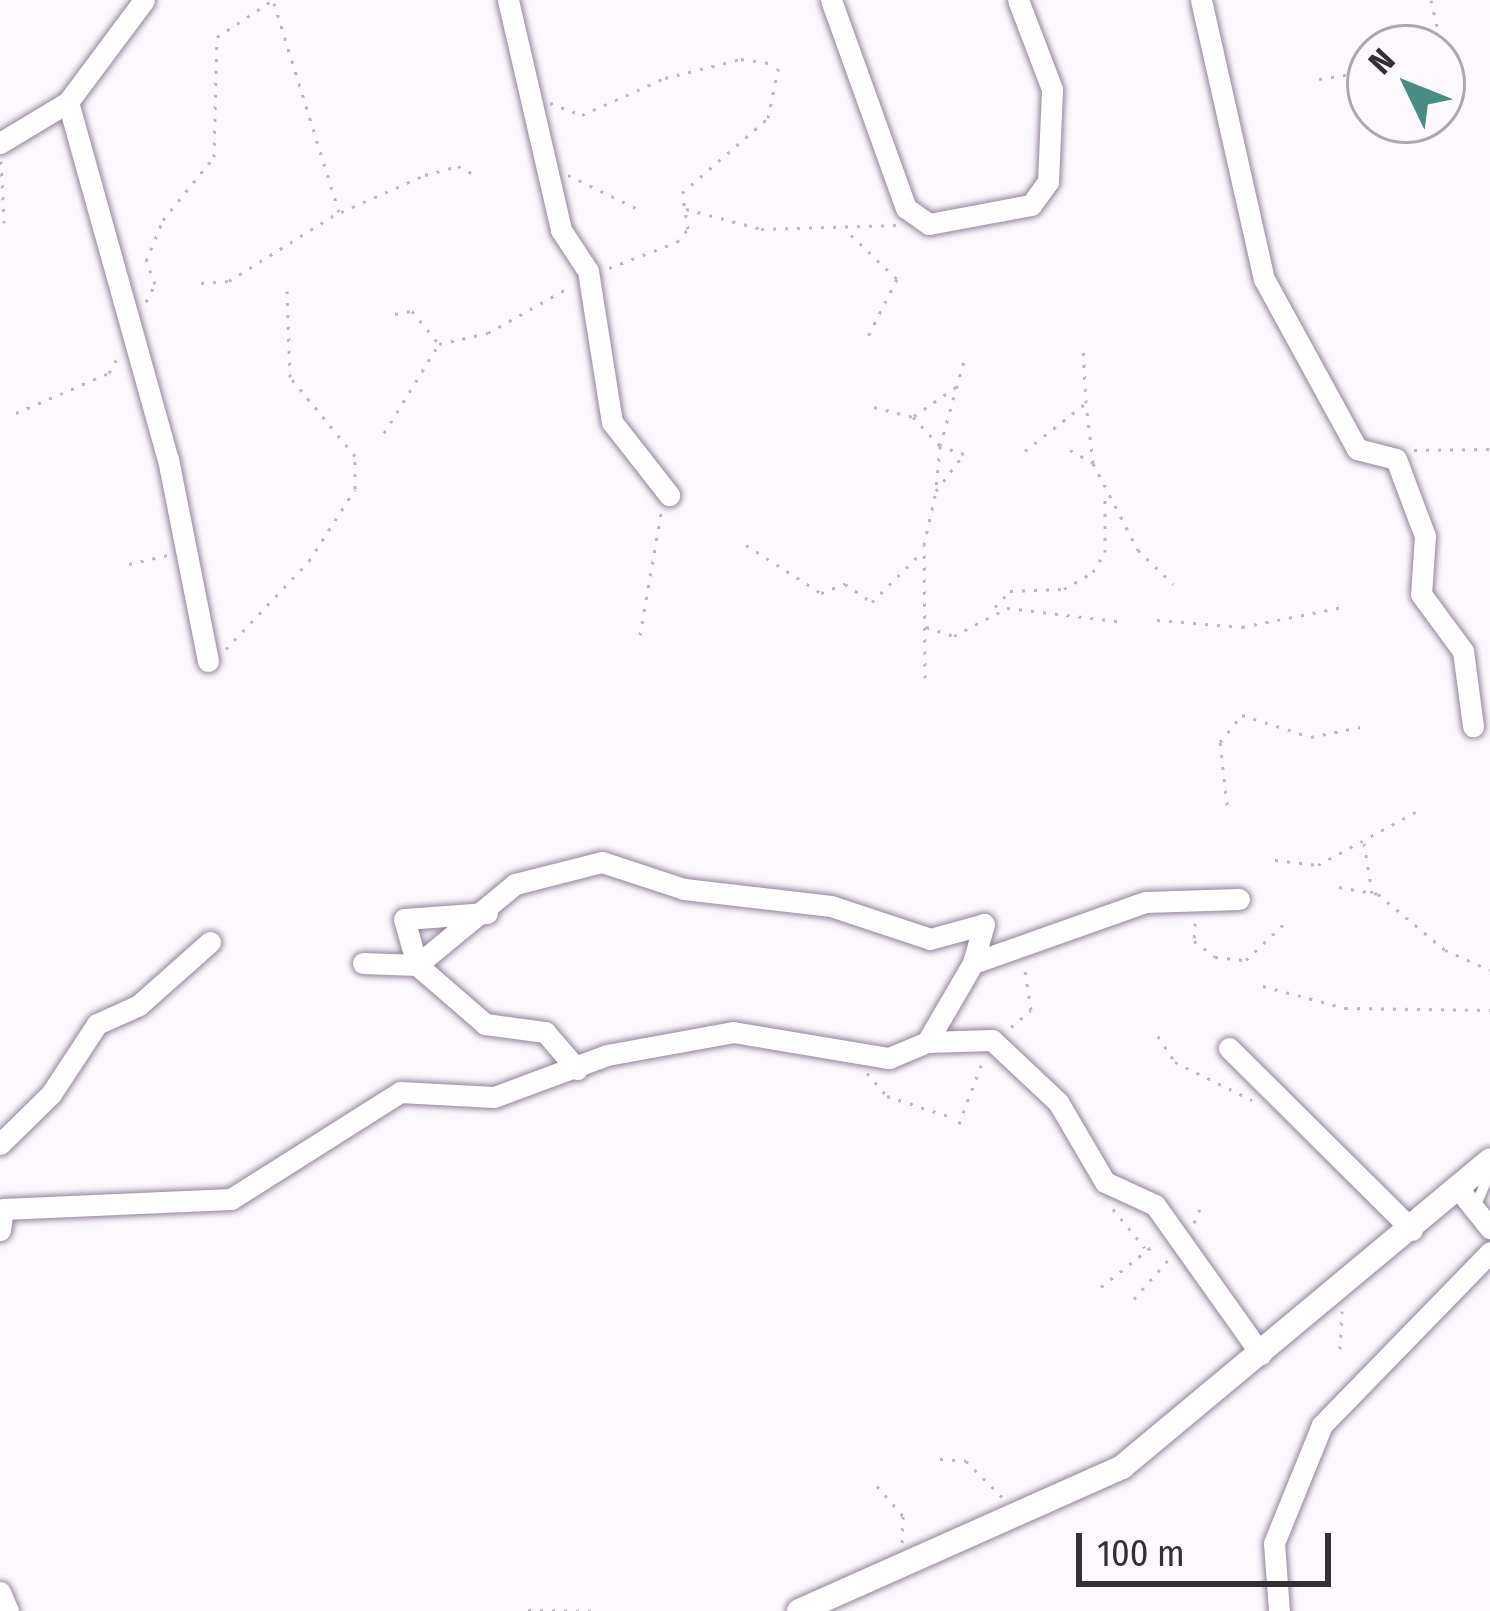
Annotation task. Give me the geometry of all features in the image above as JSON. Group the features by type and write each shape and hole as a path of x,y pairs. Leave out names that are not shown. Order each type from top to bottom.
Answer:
{"street":[{"path":"0,142 68,102 144,0"},
{"path":"508,0 561,230 588,275 612,422 669,495"},
{"path":"831,0 916,219 1031,205 1048,182 1052,89 1018,0"},
{"path":"1201,0 1247,233 1284,328 1357,449 1396,459 1425,536 1421,594 1463,652 1473,726"},
{"path":"68,102 134,326 208,661"},
{"path":"363,963 417,965 487,913 514,884 602,862 684,889 831,906 930,939 984,924 973,963 927,1042"},
{"path":"973,963 1145,902 1239,898"},
{"path":"487,913 404,919 417,965 484,1024 545,1032 577,1069"},
{"path":"0,1144 51,1094 97,1024 139,1005 210,941"},
{"path":"1,1214 231,1198 400,1092 494,1097 577,1069 733,1033 854,1058 927,1042 992,1040 1058,1102 1105,1181 1155,1205 1261,1354"},
{"path":"1229,1048 1412,1230"},
{"path":"800,1611 902,1556 1021,1517 1122,1468 1412,1230 1466,1196 1490,1160"},
{"path":"1466,1196 1490,1228"},
{"path":"1279,1611 1274,1543 1322,1425 1490,1252"},
{"path":"0,1592 8,1611"}],"lane":[{"path":"1466,1196 1490,1172"}],"path":[{"path":"16,413 109,373 155,284 146,260 163,220 214,157 217,37 273,1 339,212"},
{"path":"530,100 582,115 665,78 741,59 771,63"},
{"path":"384,433 440,344 488,333 588,275 677,242 690,183 768,118 779,65"},
{"path":"1319,79 1346,75"},
{"path":"0,159 4,223"},
{"path":"545,164 638,209"},
{"path":"201,283 229,281 339,212 458,166 475,175"},
{"path":"685,209 760,230 850,233 916,219"},
{"path":"850,233 897,279 865,342"},
{"path":"208,661 309,561 355,489 355,456 290,376 287,291"},
{"path":"395,314 412,311 440,344"},
{"path":"1083,345 1093,464 1105,493 1173,584"},
{"path":"925,678 924,550 940,446 966,354"},
{"path":"913,417 957,386"},
{"path":"1025,451 1086,403"},
{"path":"874,406 913,417 940,446 964,454 936,491"},
{"path":"1396,459 1445,442 1490,449"},
{"path":"1070,450 1093,464"},
{"path":"925,626 954,636 995,608 1010,591 1064,589 1093,572 1105,552 1105,493"},
{"path":"640,635 669,495"},
{"path":"746,545 821,593 845,584 872,602 924,550"},
{"path":"129,564 186,550"},
{"path":"1157,620 1242,627 1348,606"},
{"path":"995,608 1124,622"},
{"path":"1227,805 1220,742 1242,715 1311,737 1360,727"},
{"path":"1276,860 1318,865 1419,810"},
{"path":"1364,841 1372,893"},
{"path":"1339,887 1372,893 1490,970"},
{"path":"1207,897 1191,933 1226,960 1252,960 1288,920"},
{"path":"959,1124 992,1040 1031,1010 1022,948"},
{"path":"1263,986 1346,1008 1490,1010"},
{"path":"1158,1036 1175,1062 1204,1069 1229,1098 1272,1091"},
{"path":"854,1058 887,1096 948,1116"},
{"path":"1103,1198 1147,1250"},
{"path":"1101,1287 1147,1250 1180,1243"},
{"path":"1134,1299 1180,1243"},
{"path":"1340,1349 1351,1299"},
{"path":"940,1460 966,1460 1021,1517"},
{"path":"878,1486 902,1516 902,1556"},
{"path":"528,1610 592,1611"}]}
